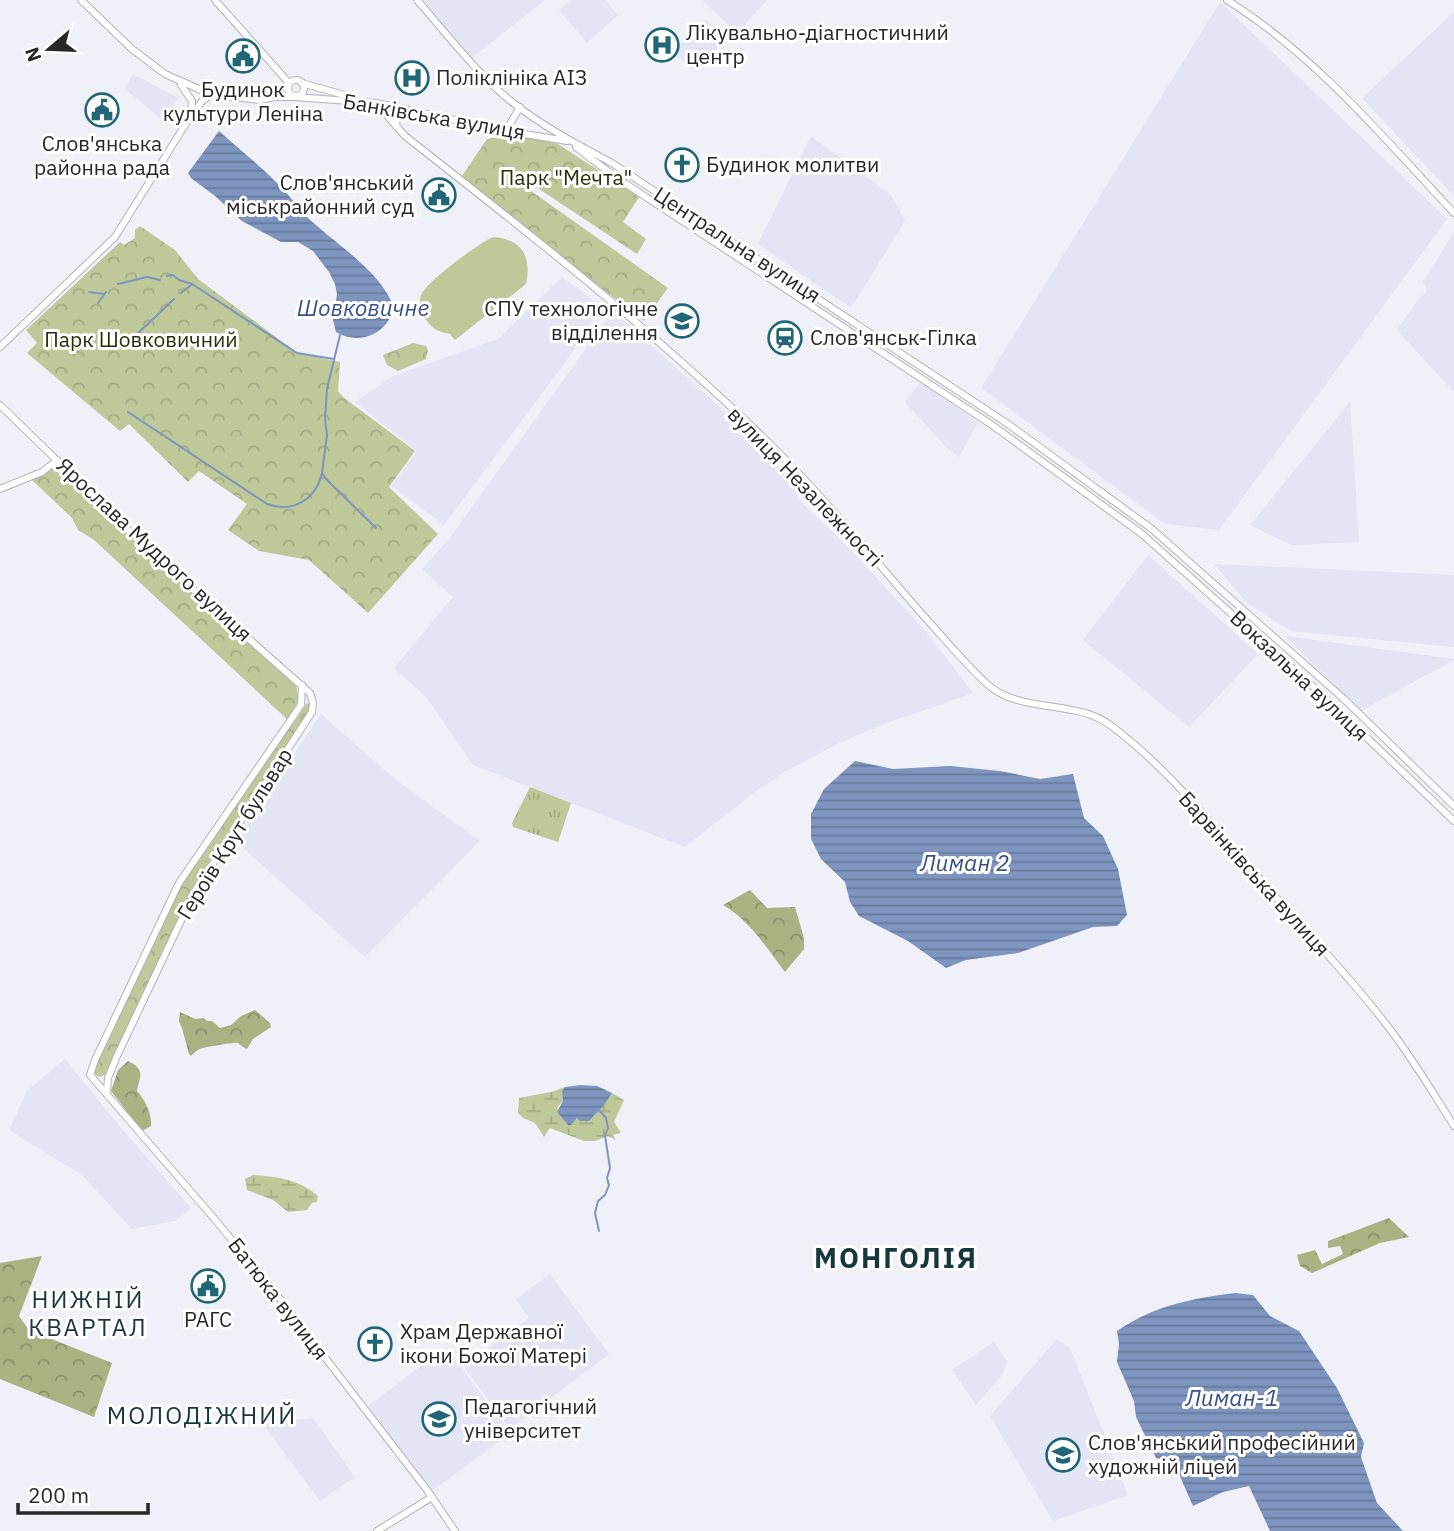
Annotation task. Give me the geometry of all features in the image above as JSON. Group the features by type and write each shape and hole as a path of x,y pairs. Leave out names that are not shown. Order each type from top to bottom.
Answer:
{"street":[{"name":"Банківська вулиця","path":"81,0 132,49 177,81 212,95 260,100 295,97 376,103 506,131 569,141"},
{"path":"215,0 289,84 289,93 295,97 303,92 302,83"},
{"name":"Центральна вулиця","path":"417,0 472,63 512,103 569,141 614,176 992,425 1142,534"},
{"path":"1227,0 1315,66 1454,213"},
{"path":"260,100 281,91 295,80 376,103"},
{"path":"177,81 192,101 190,117"},
{"path":"0,347 115,237 190,117 203,100 212,95"},
{"name":"вулиця Незалежності","path":"376,103 405,136 612,304 770,444 945,639 999,694"},
{"path":"393,106 398,116"},
{"path":"393,106 394,123"},
{"path":"506,131 520,107"},
{"path":"394,123 398,116 409,109"},
{"name":"Центральна вулиця","path":"569,141 612,163 1008,424 1095,485 1175,549"},
{"name":"Ярослава Мудрого вулиця","path":"0,405 154,555 310,693"},
{"path":"0,489 42,472 57,460"},
{"name":"Вокзальна вулиця","path":"1142,534 1318,691 1454,821"},
{"name":"Вокзальна вулиця","path":"1175,549 1344,699 1454,806"},
{"name":"Героїв Крут бульвар","path":"90,1075 179,883 301,705 302,685"},
{"name":"Героїв Крут бульвар","path":"107,1093 108,1078 117,1056 195,891 312,712 310,693"},
{"name":"Барвінківська вулиця","path":"999,694 1095,715 1151,761 1209,821 1360,992 1391,1030 1454,1126"},
{"name":"Батюка вулиця","path":"90,1075 276,1295 432,1497 455,1531"},
{"path":"377,1531 432,1497"}],"shaded area":[{"path":"422,0 545,0 472,58"},
{"path":"571,0 605,0 618,15 587,43 559,10"},
{"path":"702,0 767,0 737,33"},
{"path":"1220,2 1447,219 1219,530 1165,524 981,388"},
{"path":"1454,12 1454,196 1362,98"},
{"path":"706,20 725,40 693,71 674,51"},
{"path":"133,74 178,98 164,121 125,89"},
{"path":"811,136 891,195 905,221 851,308 758,244"},
{"path":"1454,232 1454,392 1397,330 1418,300 1427,292 1423,282"},
{"path":"562,277 601,306 569,357 444,525 391,486 417,451 355,402 393,376 498,339"},
{"path":"613,311 722,409 803,492 797,498 853,552 927,633 973,693 837,744 786,771 685,847 473,765 427,698 394,668 453,597 422,569 449,539"},
{"path":"921,382 978,422 959,457 948,449 905,402"},
{"path":"1350,402 1359,542 1292,545 1250,525"},
{"path":"1148,555 1258,654 1189,727 1083,640"},
{"path":"1214,564 1454,575 1454,647 1291,631 1247,603"},
{"path":"1285,636 1454,659 1454,660 1361,711"},
{"path":"321,714 396,780 480,841 365,957 235,841"},
{"path":"65,1059 191,1208 175,1221 132,1229 82,1175 9,1130 27,1091"},
{"path":"550,1274 609,1354 510,1429 464,1367 529,1318 516,1299"},
{"name":"Слов'янський професійний художній ліцей","path":"1057,1339 1070,1348 1128,1495 1053,1521 990,1416"},
{"path":"994,1342 1007,1362 1002,1375 976,1405 952,1370"},
{"name":"Педагогічний університет","path":"446,1347 510,1433 432,1491 368,1406"},
{"path":"313,1418 355,1477 320,1501 263,1424"}],"green space":[{"name":"Парк \"Мечта\"","path":"513,134 558,144 639,197 623,222 646,239 637,254 521,177 517,181 668,288 644,321 460,179 487,139"},
{"name":"Парк Шовковичний","path":"140,226 175,250 198,279 297,353 340,362 338,391 343,397 415,451 389,487 438,534 368,613 309,560 259,551 228,530 247,504 199,471 188,482 129,424 120,431 27,353 37,343 26,330 120,242 124,245 135,238 135,230"},
{"path":"493,237 511,241 523,251 527,266 526,284 455,340 450,334 429,324 421,308 421,295 454,263"},
{"path":"413,343 426,346 426,359 398,371 387,365 383,355"},
{"path":"57,465 296,686 299,699 288,720 94,540 78,530 72,518 31,479"},
{"path":"307,703 311,708 192,890 105,1075 98,1077 95,1068 180,884"},
{"path":"530,787 571,803 558,842 513,827 512,823"},
{"path":"750,890 767,908 795,907 804,938 804,949 785,972 749,926 723,905"},
{"path":"255,1010 271,1027 253,1039 247,1049 238,1043 232,1043 203,1048 191,1056 189,1054 179,1022 180,1012 195,1019 212,1021 220,1028 231,1025 241,1016"},
{"path":"128,1061 140,1071 137,1091 150,1116 151,1126 142,1131 111,1091 118,1070"},
{"path":"565,1087 562,1091 563,1101 557,1108 560,1116 570,1125 574,1119 593,1117 612,1093 624,1100 614,1122 621,1133 613,1135 616,1140 608,1136 595,1141 584,1141 550,1128 544,1137 535,1123 518,1113 519,1098"},
{"path":"253,1175 295,1182 318,1196 317,1202 312,1203 307,1210 288,1212 273,1200 247,1190 245,1179"},
{"path":"1389,1218 1409,1237 1380,1243 1312,1273 1300,1266 1297,1255 1315,1250 1322,1264 1343,1254 1340,1246 1328,1248 1328,1241"},
{"path":"42,1256 19,1316 29,1330 112,1363 94,1417 0,1379 0,1263"}],"water":[{"name":"Шовковичне","path":"219,131 269,175 305,215 368,269 379,282 394,308 379,331 354,338 336,332 333,320 337,294 335,284 313,251 298,242 281,242 242,221 191,178 188,173"},
{"name":"Лиман 2","path":"855,761 893,769 950,766 1000,771 1040,779 1073,774 1084,818 1103,836 1118,869 1127,915 1117,926 1093,927 1018,953 966,960 946,968 908,941 859,916 850,902 845,882 821,859 811,839 811,814 824,789"},
{"path":"597,1086 612,1093 589,1121 580,1121 577,1118 568,1125 557,1112 563,1101 562,1091 565,1087"},
{"name":"Лиман-1","path":"1235,1293 1253,1295 1270,1316 1299,1331 1337,1388 1364,1443 1361,1457 1377,1503 1403,1531 1270,1531 1249,1486 1223,1492 1193,1506 1178,1472 1168,1460 1156,1458 1136,1417 1134,1401 1117,1362 1117,1331 1145,1315 1174,1304"}],"waterway":[{"path":"167,276 173,275 192,284 297,353 334,359"},
{"path":"118,284 147,277 160,280"},
{"path":"181,293 191,285"},
{"path":"89,292 103,294"},
{"path":"98,303 106,292"},
{"path":"133,338 174,299"},
{"path":"340,335 327,389 327,435 322,473 376,528"},
{"path":"127,344 130,341"},
{"path":"128,412 267,504 286,507 302,502 315,490 322,473"},
{"path":"599,1110 606,1118 608,1128 605,1136 610,1168 607,1178 609,1185 605,1195 598,1201 595,1213 599,1231"}],"place":[{"name":"Лікувально-діагностичний центр","path":"662,45"},
{"name":"Будинок культури Леніна","path":"243,56"},
{"name":"Поліклініка АІЗ","path":"412,78"},
{"name":"Слов'янська районна рада","path":"102,110"},
{"name":"Будинок молитви","path":"682,165"},
{"name":"Слов'янський міськрайонний суд","path":"439,195"},
{"name":"СПУ технологічне відділення","path":"682,321"},
{"name":"Слов'янськ-Гілка","path":"785,338"},
{"name":"РАГС","path":"208,1286"},
{"name":"Храм Державної ікони Божої Матері","path":"375,1344"},
{"name":"Педагогічний університет","path":"439,1419"},
{"name":"Слов'янський професійний художній ліцей","path":"1063,1455"}],"district":[{"name":"МОНГОЛІЯ","path":"896,1258"},
{"name":"НИЖНІЙ КВАРТАЛ","path":"88,1314"},
{"name":"МОЛОДІЖНИЙ","path":"202,1416"}]}
